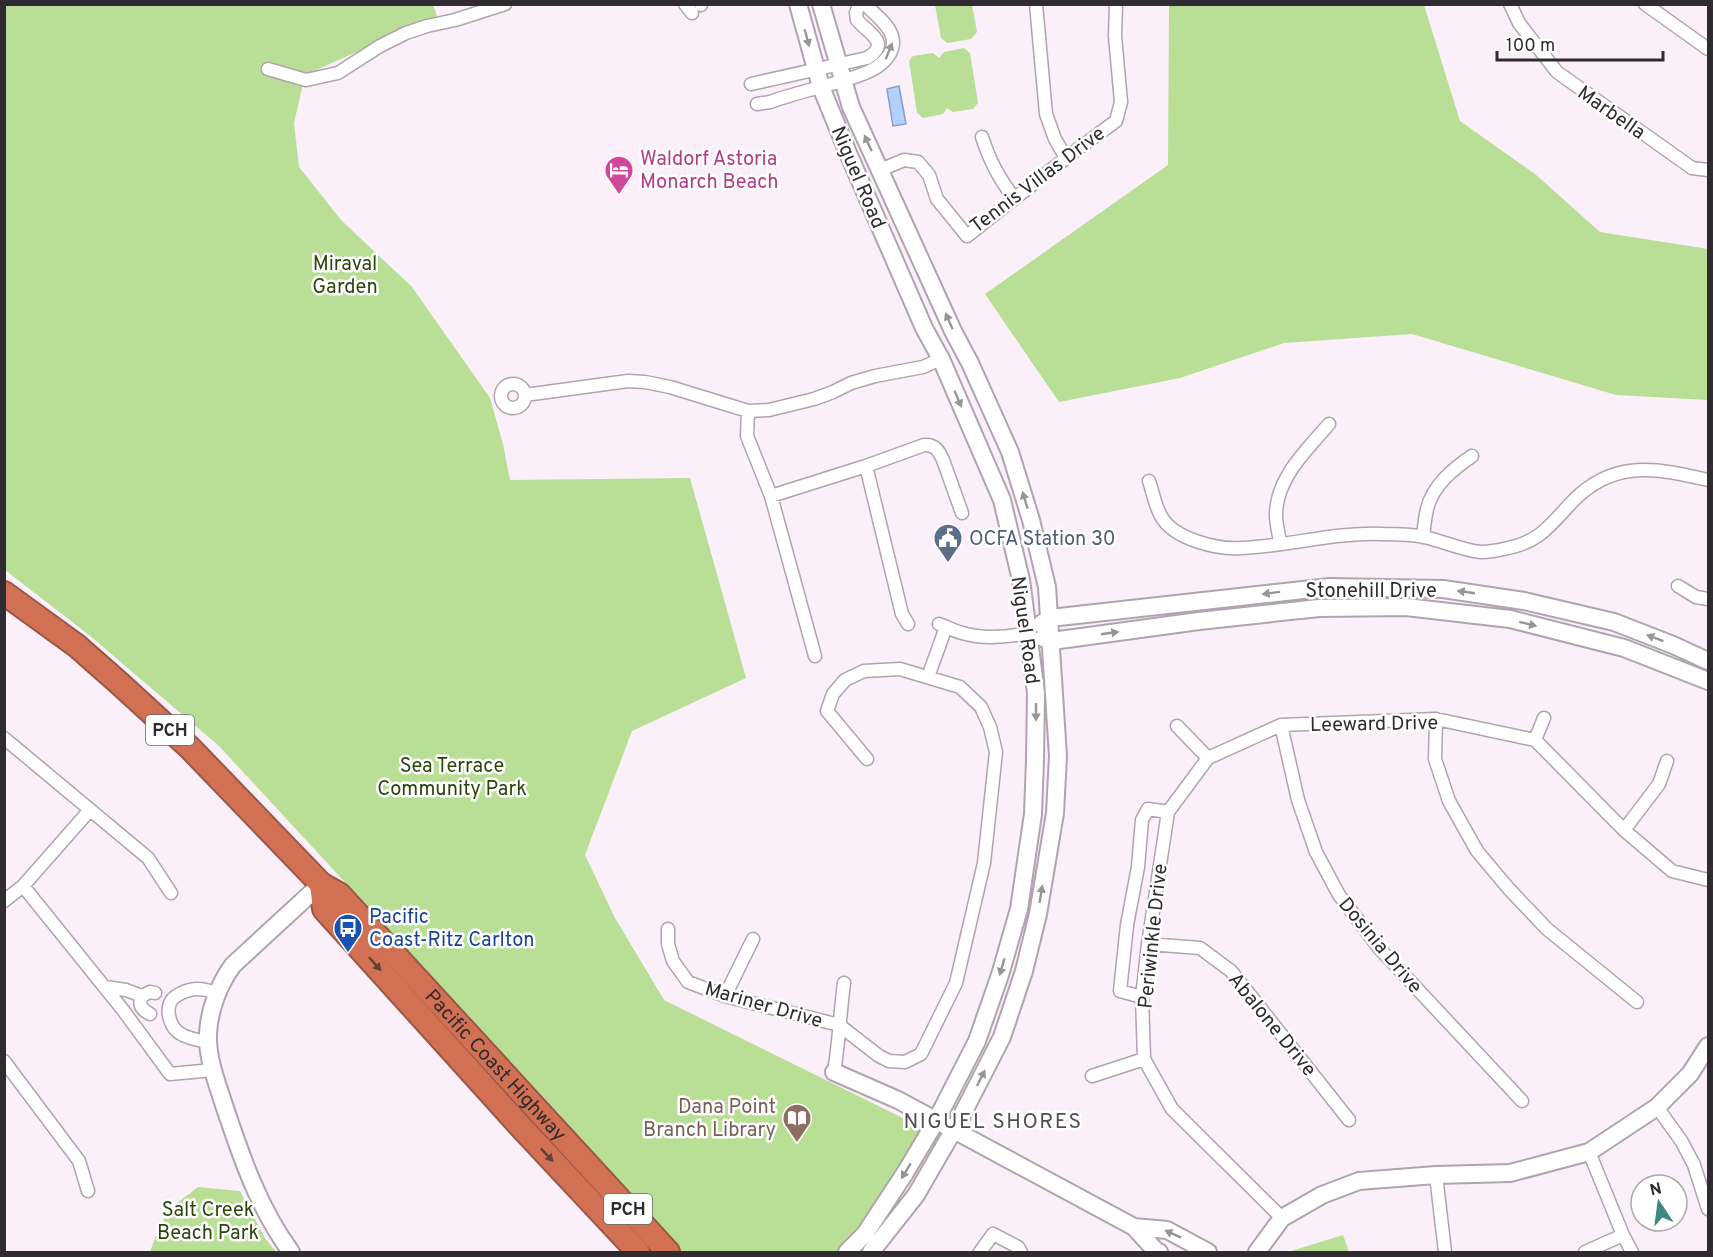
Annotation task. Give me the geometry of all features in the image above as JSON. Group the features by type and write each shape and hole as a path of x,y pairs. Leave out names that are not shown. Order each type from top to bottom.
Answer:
{"highway":[{"name":"Pacific Coast Highway","path":"4,593 77,646 119,682 190,748 321,884 339,894 668,1252"},
{"name":"Pacific Coast Highway","path":"321,884 324,909 521,1127 638,1252"}],"main road":[{"name":"Niguel Road","path":"798,4 821,87 924,328 941,359 1002,500 1021,580 1036,693 1033,814 1019,909 1000,975 977,1041 936,1121 865,1234 847,1252"},
{"name":"Niguel Road","path":"820,4 851,107 1010,452 1031,520 1047,587 1058,756 1054,813 1038,914 1024,971 1002,1037 954,1130 916,1195 872,1252"},
{"name":"Stonehill Drive","path":"1028,633 1050,618 1329,587 1443,589 1524,601 1614,622 1708,661"},
{"name":"Stonehill Drive","path":"1028,633 1052,641 1199,621 1319,608 1406,608 1510,619 1624,648 1708,681"},
{"path":"291,1252 266,1213 238,1148 213,1070 208,1042 210,1019 218,993 229,971 238,960 321,884"},
{"path":"1257,1252 1282,1218 1322,1195 1359,1181 1436,1175 1510,1173 1589,1152 1657,1107 1690,1074 1708,1046"},
{"name":"Mariner Drive","path":"834,1072 898,1100 1134,1227 1159,1252"},
{"name":"Mariner Drive","path":"1134,1227 1167,1230 1208,1252"}],"street":[{"path":"268,69 306,80 338,73 380,46 406,33 505,4"},
{"path":"757,104 821,87 873,54 878,48 878,41 857,20 856,13 859,4"},
{"path":"751,84 816,70 858,76 876,68 891,53 893,44 888,29 865,4"},
{"path":"1036,4 1046,114 1065,158"},
{"name":"Tennis Villas Drive","path":"880,170 904,160 918,162 929,175 937,199 968,236 1065,158 1116,121 1121,102 1115,36 1116,4"},
{"name":"Marbella","path":"1510,4 1519,23 1557,72 1692,168 1708,170"},
{"path":"1645,4 1708,49"},
{"path":"982,137 993,168 1014,198"},
{"path":"525,395 628,381 645,382 670,387 748,411 769,410 798,404 833,392 850,383 875,376 923,368 941,359"},
{"path":"748,411 747,436 771,496 815,656"},
{"path":"1280,543 1276,514 1281,487 1296,464 1329,424"},
{"path":"771,496 924,445 933,446 940,453 962,513"},
{"path":"1423,537 1427,507 1437,486 1454,468 1472,456"},
{"path":"866,466 902,614 908,624"},
{"path":"1149,482 1161,517 1174,530 1216,547 1242,549 1365,533 1423,537 1482,552 1510,548 1534,539 1554,524 1574,500 1593,484 1611,475 1638,469 1664,470 1708,480"},
{"path":"1678,586 1696,597 1708,599"},
{"name":"Stonehill Drive","path":"928,677 943,626 976,635 1012,636 1028,633"},
{"path":"844,983 839,1025 889,1061 905,1062 921,1054 956,983 984,863 996,752 990,727 981,707 960,687 900,669 864,671 845,680 833,694 827,711 867,759"},
{"path":"1544,718 1535,740 1624,830 1672,871 1708,880"},
{"path":"1436,719 1435,759 1449,801 1477,851 1547,930 1637,1002"},
{"name":"Leeward Drive","path":"1208,758 1281,725 1436,719 1535,740"},
{"name":"Dosinia Drive","path":"1281,725 1298,800 1316,852 1339,895 1379,948 1522,1101"},
{"path":"1177,726 1208,758"},
{"path":"4,738 148,858 171,893"},
{"name":"Periwinkle Drive","path":"1208,758 1168,812 1142,997 1144,1059 1172,1109 1282,1218"},
{"path":"1624,830 1659,784 1667,760"},
{"path":"1142,997 1120,991 1127,925 1138,867 1142,820 1148,809 1168,812"},
{"path":"4,901 23,886 89,811"},
{"path":"23,886 105,987 170,1074 213,1070"},
{"name":"Mariner Drive","path":"668,929 668,944 673,961 688,982 725,996 839,1025 838,1052 834,1072"},
{"path":"725,996 753,939"},
{"name":"Abalone Drive","path":"1148,944 1200,948 1231,971 1349,1120"},
{"path":"105,987 126,990 156,1004 180,1034 208,1042"},
{"path":"114,999 156,1004 188,990 199,988 218,993"},
{"path":"1092,1076 1144,1059"},
{"path":"4,1061 79,1161 88,1191"},
{"path":"1657,1107 1682,1142 1702,1188 1708,1209"},
{"path":"1589,1152 1632,1252"},
{"path":"1436,1175 1445,1252"},
{"path":"980,1252 993,1234 1021,1251"},
{"path":"1585,1252 1623,1235"}],"green space":[{"path":"4,5 433,5 437,16 305,75 294,123 299,167 341,220 412,287 490,398 510,480 690,478 746,678 632,731 585,855 615,918 664,1000 925,1129 876,1210 837,1252 682,1252 548,1102 219,746 89,635 5,570"},
{"path":"935,5 972,5 977,32 971,39 947,43 941,38"},
{"path":"1169,5 1424,5 1460,121 1535,174 1600,232 1708,249 1708,400 1616,395 1412,334 1284,343 1180,378 1059,402 985,294 1168,165"},
{"path":"964,48 970,53 978,103 973,109 953,112 947,108 943,114 923,118 917,113 909,61 913,56 933,53 939,58 944,52"},
{"name":"Salt Creek Beach Park","path":"198,1187 240,1191 265,1238 276,1252 150,1252 169,1209"},
{"path":"1343,1235 1349,1252 1288,1252"}],"water":[{"path":"899,86 906,124 893,126 887,89"}],"place":[{"name":"Waldorf Astoria Monarch Beach","path":"619,196"},
{"name":"OCFA Station 30","path":"948,564"},
{"name":"Pacific Coast-Ritz Carlton","path":"348,954"},
{"name":"Dana Point Branch Library","path":"797,1144"}],"district":[{"name":"NIGUEL SHORES","path":"993,1121"}],"park label":[{"name":"Miraval Garden","path":"345,274"},
{"name":"Sea Terrace Community Park","path":"452,776"}]}
